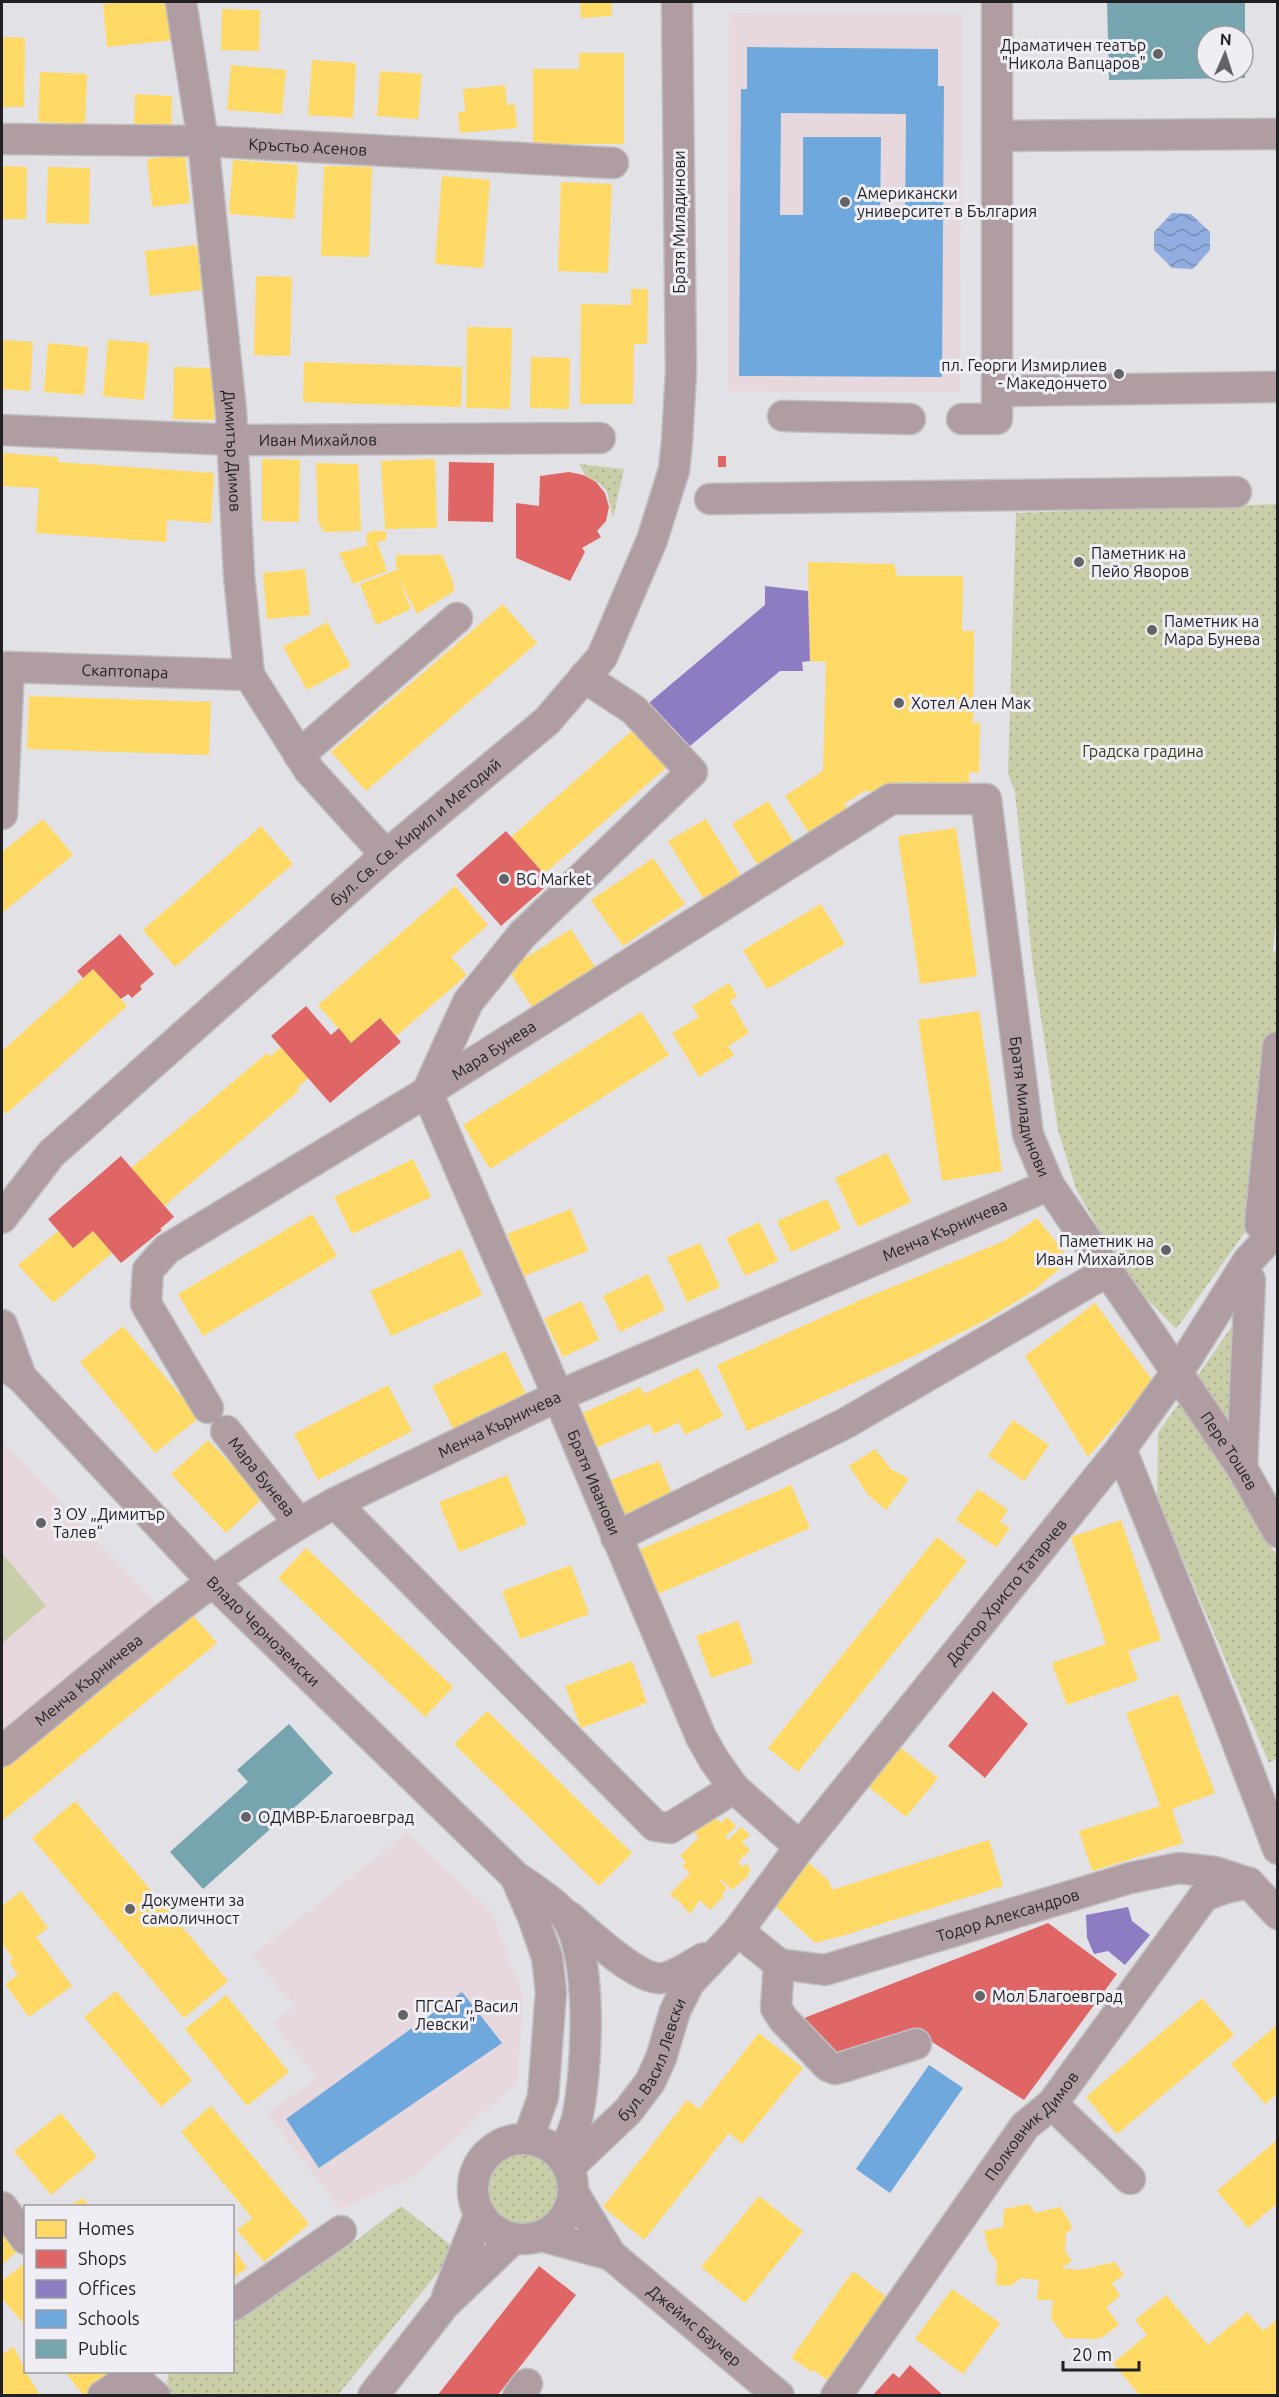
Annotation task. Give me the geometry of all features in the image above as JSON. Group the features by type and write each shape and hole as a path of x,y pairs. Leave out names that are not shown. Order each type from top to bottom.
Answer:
{"street":[{"name":"Димитър Димов","path":"181,2 203,141 234,440 239,575 249,675 309,770 386,855"},
{"name":"Братя Миладинови","path":"677,2 681,372 677,441"},
{"path":"962,419 997,419 997,2"},
{"path":"997,136 1278,134"},
{"name":"Кръстьо Асенов","path":"2,139 203,141 613,163"},
{"path":"997,391 1278,387"},
{"path":"783,416 910,419"},
{"name":"Иван Михайлов","path":"2,430 234,440 600,438"},
{"name":"бул. Св. Св. Кирил и Методий","path":"2,1218 51,1155 386,855 547,721 604,652 652,540 674,470 677,441"},
{"path":"711,499 1236,492"},
{"path":"299,755 456,618"},
{"path":"2,813 5,668"},
{"name":"Скаптопара","path":"5,668 249,675"},
{"path":"427,1092 468,1002 522,934 692,772 634,710 584,677"},
{"name":"Мара Бунева","path":"299,1523 217,1420 146,1304 148,1270 167,1249 427,1092 891,799 986,799"},
{"name":"Братя Миладинови","path":"986,799 1028,1135 1049,1185 1177,1372"},
{"path":"1269,1230 1278,1047"},
{"name":"Братя Иванови","path":"427,1092 701,1737 734,1788 800,1847"},
{"name":"бул. Св. Св. Кирил и Методий","path":"2,1181 51,1155"},
{"name":"Менча Кърничева","path":"2,1751 212,1581 299,1523 335,1503 558,1396 1049,1185"},
{"name":"Доктор Христо Татарчев","path":"731,1938 800,1847 1121,1449 1177,1372 1269,1230"},
{"path":"615,1537 846,1423 1108,1271"},
{"path":"1242,1468 1250,1280"},
{"name":"Владо Черноземски","path":"2,1325 11,1370 212,1581 515,1876 628,1964 656,1979 672,1976 731,1938"},
{"name":"Пере Тошев","path":"1177,1372 1242,1468 1278,1532"},
{"path":"1121,1449 1278,1849"},
{"path":"335,1503 655,1826 670,1828 734,1788"},
{"path":"1278,1856 1249,1883 1278,1914"},
{"name":"Тодор Александров","path":"779,1964 825,1970 1130,1878 1179,1868 1215,1872 1249,1883"},
{"path":"515,1876 547,1957 551,1992 543,2097 528,2139"},
{"name":"Полковник Димов","path":"836,2396 1025,2126 1052,2104 1204,1896 1225,1888 1249,1883"},
{"path":"563,1913 579,1946 584,1964 585,1987 580,2100 568,2173 570,2206 564,2219 554,2229 528,2240 513,2239 488,2227 479,2216 473,2201 472,2185 476,2170 485,2156 497,2146 512,2140 528,2139 541,2142 568,2173 610,2255"},
{"path":"731,1938 779,1964 776,2008 783,2019 828,2066 835,2069 916,2044"},
{"name":"бул. Васил Левски","path":"568,2173 628,2111 650,2082 661,2058 675,2011 689,1983 731,1938"},
{"path":"1052,2104 1130,2179"},
{"path":"2,2208 24,2236"},
{"path":"444,2306 479,2216"},
{"path":"234,2305 340,2231"},
{"path":"542,2236 610,2255"},
{"path":"373,2396 444,2306 513,2239"},
{"name":"Джеймс Баучер","path":"610,2255 779,2396"},
{"path":"103,2396 133,2373 155,2396"}],"shaded area":[{"name":"Американски университет в България","path":"729,13 962,14 960,392 728,391"},
{"name":"3 ОУ „Димитър Талев“","path":"2,1440 159,1607 2,1738"},
{"name":"ПГСАГ ,,Васил Левски\"","path":"407,1833 493,1914 523,1997 517,2082 414,2176 340,2209 267,2113 318,2078 272,2023 295,2006 252,1956"}],"green space":[{"path":"579,464 624,469 613,518 607,491 599,483 586,477"},
{"name":"Градска градина","path":"1277,504 1278,899 1273,951 1278,953 1277,1202 1245,1232 1176,1329 1141,1293 1108,1245 1076,1189 1058,1130 1032,959 1015,792 1008,774 1016,513"},
{"path":"1241,1313 1265,1539 1277,1555 1278,1758 1269,1763 1157,1498 1158,1433"},
{"path":"2,1553 46,1606 2,1643"},
{"path":"523,2148 546,2155 558,2167 565,2190 558,2213 546,2225 523,2232 500,2225 488,2213 481,2190 488,2167 500,2155"},
{"path":"401,2206 451,2245 440,2270 338,2395 175,2395 169,2392 167,2382 169,2373 234,2373 234,2324 357,2240"}],"water":[{"path":"1172,213 1191,214 1210,232 1210,250 1193,269 1172,268 1154,250 1154,232"}],"building: Homes":[{"path":"168,2 173,40 107,47 103,4"},
{"path":"580,2 611,2 612,16 581,18"},
{"path":"222,9 260,10 259,51 221,50"},
{"path":"2,37 25,38 24,107 2,107"},
{"path":"579,53 624,53 624,144 533,144 533,69 579,69"},
{"path":"312,60 356,63 353,118 308,115"},
{"path":"231,65 286,70 282,114 227,110"},
{"path":"380,71 422,74 418,119 377,116"},
{"path":"40,72 87,74 85,124 38,122"},
{"path":"505,85 507,105 515,104 517,128 460,133 458,112 465,112 463,89"},
{"path":"135,94 172,96 171,132 134,131"},
{"path":"185,155 190,203 152,207 147,159"},
{"path":"233,160 298,165 294,219 229,214"},
{"path":"2,166 27,167 26,219 2,219"},
{"path":"324,166 372,167 369,257 321,256"},
{"path":"48,167 90,168 89,224 46,223"},
{"path":"442,176 490,180 483,268 435,264"},
{"path":"561,182 612,184 608,273 558,271"},
{"path":"197,245 202,290 150,296 145,251"},
{"path":"256,276 292,277 290,356 254,355"},
{"path":"631,289 648,289 647,344 634,344 633,404 580,404 581,304 631,305"},
{"path":"467,327 512,328 510,409 466,408"},
{"path":"2,340 33,342 30,391 2,389"},
{"path":"108,340 149,343 144,400 103,396"},
{"path":"48,343 88,347 84,395 44,392"},
{"path":"531,357 570,358 569,409 530,408"},
{"path":"304,362 462,367 461,407 303,402"},
{"path":"174,367 215,368 214,420 173,419"},
{"path":"2,453 58,457 58,462 214,473 211,523 167,520 166,542 36,533 39,488 2,486"},
{"path":"262,459 300,460 299,522 262,521"},
{"path":"435,459 437,528 385,529 381,461"},
{"path":"316,463 358,464 361,531 324,532 318,521"},
{"path":"372,531 386,531 386,540 377,542 387,571 353,584 339,553 367,546 366,534"},
{"path":"396,555 442,555 453,581 454,591 417,614 398,577 411,609 376,625 360,584 401,568 396,568"},
{"name":"Хотел Ален Мак","path":"808,562 894,564 897,576 963,576 962,631 974,631 973,723 980,723 979,773 969,772 969,784 905,782 905,793 865,791 844,804 848,809 809,833 785,796 823,771 826,662 810,661"},
{"path":"305,569 310,615 267,619 263,573"},
{"path":"503,604 537,643 366,791 331,752"},
{"path":"327,622 351,666 307,690 283,647"},
{"path":"29,696 211,702 209,755 27,749"},
{"path":"643,721 676,759 544,874 511,837"},
{"path":"768,801 794,843 758,866 732,824"},
{"path":"43,819 73,855 2,913 2,852"},
{"path":"706,819 742,878 705,901 668,841"},
{"path":"261,826 293,864 175,967 143,930"},
{"path":"956,828 977,976 920,984 898,836"},
{"path":"653,858 685,904 623,946 591,900"},
{"path":"455,886 488,925 451,957 467,975 396,1036 380,1018 351,1043 318,1005"},
{"path":"821,904 845,944 767,989 743,950"},
{"path":"571,929 596,969 533,1009 508,969"},
{"path":"93,969 127,1006 6,1114 2,1109 2,1051"},
{"path":"729,983 737,996 730,1001 749,1033 728,1046 734,1055 699,1077 672,1033 699,1017 692,1006"},
{"path":"979,1011 1002,1171 942,1181 918,1020"},
{"path":"641,1012 669,1055 490,1169 463,1125"},
{"path":"281,1047 308,1078 297,1088 299,1091 164,1206 131,1168 267,1053 270,1057"},
{"path":"887,1153 911,1202 858,1227 835,1178"},
{"path":"413,1159 431,1197 352,1234 334,1197"},
{"path":"827,1199 841,1229 791,1252 777,1221"},
{"path":"571,1209 588,1251 524,1276 507,1234"},
{"path":"312,1214 337,1256 203,1336 178,1294"},
{"path":"1037,1218 1070,1260 1033,1291 984,1321 916,1355 747,1431 717,1365 858,1301 1004,1241"},
{"path":"759,1222 778,1261 745,1276 726,1238"},
{"path":"58,1231 73,1248 93,1231 112,1253 53,1303 18,1265"},
{"path":"700,1243 720,1287 687,1302 667,1257"},
{"path":"461,1249 482,1295 391,1336 370,1291"},
{"path":"648,1274 665,1310 620,1332 603,1296"},
{"path":"581,1301 599,1340 563,1357 544,1319"},
{"path":"1095,1303 1153,1381 1088,1457 1025,1356"},
{"path":"123,1326 199,1418 155,1453 80,1362"},
{"path":"505,1351 528,1398 455,1433 432,1386"},
{"path":"698,1368 723,1416 685,1435 679,1422 654,1434 649,1424 592,1450 576,1416 640,1387 644,1394"},
{"path":"388,1385 412,1431 318,1480 294,1434"},
{"path":"1013,1420 1049,1445 1024,1481 988,1456"},
{"path":"208,1440 263,1498 226,1533 171,1474"},
{"path":"875,1449 891,1469 909,1479 886,1510 868,1495 849,1466"},
{"path":"659,1461 673,1497 623,1518 608,1481"},
{"path":"507,1475 527,1524 459,1552 439,1502"},
{"path":"791,1485 810,1528 653,1596 634,1552"},
{"path":"978,1489 1008,1510 1000,1522 1010,1528 996,1547 956,1520"},
{"path":"1121,1520 1161,1640 1128,1651 1138,1680 1067,1705 1052,1663 1106,1644 1071,1537"},
{"path":"937,1537 967,1561 798,1772 768,1748"},
{"path":"306,1548 453,1687 425,1717 278,1578"},
{"path":"571,1565 589,1614 520,1639 502,1591"},
{"path":"189,1611 217,1643 2,1821 2,1766"},
{"path":"738,1621 753,1663 711,1678 696,1636"},
{"path":"632,1661 647,1703 581,1728 565,1686"},
{"path":"1178,1694 1215,1793 1172,1809 1183,1843 1092,1871 1079,1831 1160,1806 1126,1713"},
{"path":"487,1711 632,1853 599,1886 454,1744"},
{"path":"897,1745 938,1778 906,1817 865,1784"},
{"name":"Документи за самоличност","path":"75,1801 228,1981 184,2018 32,1838"},
{"path":"708,1811 721,1823 727,1817 736,1826 725,1837 728,1840 741,1827 750,1835 742,1842 750,1850 738,1862 743,1867 746,1864 751,1870 749,1875 732,1890 722,1880 720,1881 727,1888 722,1894 724,1896 710,1910 700,1900 690,1914 670,1894 690,1873 682,1866 686,1862 680,1856 699,1837 687,1826"},
{"path":"989,1840 1003,1886 845,1935 815,1943 772,1903 809,1863 829,1881 832,1890"},
{"path":"21,1891 48,1928 36,1937 72,1986 29,2017 5,1984 18,1975 9,1962 13,1959 2,1943 2,1906"},
{"path":"116,1991 192,2080 161,2107 84,2017"},
{"path":"226,1995 289,2072 247,2106 185,2029"},
{"path":"1202,1998 1234,2035 1117,2134 1086,2097"},
{"path":"1278,2024 1278,2093 1265,2104 1231,2064"},
{"path":"759,2033 803,2068 742,2144 729,2133 644,2240 603,2207 687,2100 699,2109"},
{"path":"211,2106 309,2224 264,2262 237,2230 252,2218 181,2132"},
{"path":"61,2113 97,2157 51,2195 14,2151"},
{"path":"1278,2139 1278,2203 1248,2228 1217,2191"},
{"path":"759,2196 803,2231 745,2303 701,2267"},
{"path":"83,2198 88,2205 71,2205"},
{"path":"1029,2204 1035,2213 1060,2207 1070,2222 1072,2229 1066,2233 1065,2251 1072,2261 1061,2268 1079,2270 1115,2262 1124,2275 1112,2283 1120,2296 1106,2307 1119,2325 1101,2338 1065,2338 1051,2318 1053,2300 1037,2300 1039,2280 1021,2278 1010,2286 996,2285 997,2263 988,2249 984,2231 1003,2227 1004,2209"},
{"path":"2,2217 24,2246 2,2264"},
{"path":"234,2249 247,2268 234,2277"},
{"path":"24,2264 24,2325 2,2298 2,2281"},
{"path":"853,2271 889,2299 830,2382 791,2358"},
{"path":"952,2289 1000,2323 963,2374 915,2339"},
{"path":"1166,2295 1208,2345 1247,2312 1263,2331 1278,2319 1278,2396 1140,2396 1113,2363 1147,2335 1135,2320"},
{"path":"14,2347 24,2368 24,2373 27,2373 40,2396 2,2396 2,2354"},
{"path":"66,2373 117,2373 97,2396 84,2396"}],"building: Shops":[{"path":"718,456 726,456 726,467 718,467"},
{"path":"449,462 494,463 493,522 448,521"},
{"path":"569,472 583,475 596,482 605,493 609,507 606,521 597,531 601,537 582,548 585,552 570,581 516,558 516,503 539,506 540,476"},
{"name":"BG Market","path":"506,831 551,882 501,926 456,875"},
{"path":"120,934 154,974 140,986 142,989 132,998 128,994 121,999 93,969 83,978 77,971"},
{"path":"306,1006 331,1035 339,1028 351,1043 380,1018 401,1042 330,1103 271,1036"},
{"path":"121,1156 174,1217 160,1229 162,1230 121,1263 93,1231 73,1248 48,1219"},
{"path":"993,1691 1028,1724 985,1778 948,1746"},
{"name":"Мол Благоевград","path":"1048,1923 1117,1974 1024,2100 921,2035 843,2063 804,2018"},
{"path":"539,2266 576,2295 497,2396 437,2396"},
{"path":"910,2365 944,2396 872,2396 893,2373 899,2378"}],"building: Offices":[{"path":"765,586 808,591 810,661 802,662 803,671 780,671 684,751 648,714 650,702 765,605"},
{"path":"1128,1907 1132,1921 1150,1935 1125,1965 1108,1951 1094,1954 1087,1938 1086,1915"}],"building: Schools":[{"name":"Американски университет в България","path":"747,47 938,49 938,86 944,86 942,377 739,376 741,89 747,89","holes":["781,113 906,114 905,216 880,216 881,137 803,137 803,215 780,215"]},
{"path":"462,1992 502,2043 319,2168 286,2119"},
{"path":"929,2065 963,2088 890,2193 856,2169"}],"building: Public":[{"name":"Драматичен театър \"Никола Вапцаров\"","path":"1107,2 1245,2 1245,24 1195,24 1195,79 1109,80"},
{"name":"ОДМВР-Благоевград","path":"289,1724 333,1773 203,1889 170,1852 248,1782 237,1770"}],"place":[{"name":"Драматичен театър \"Никола Вапцаров\"","path":"1158,54"},
{"name":"Американски университет в България","path":"845,202"},
{"name":"пл. Георги Измирлиев - Македончето","path":"1119,374"},
{"name":"Паметник на Пейо Яворов","path":"1079,562"},
{"name":"Паметник на Мара Бунева","path":"1152,630"},
{"name":"Хотел Ален Мак","path":"899,703"},
{"name":"BG Market","path":"504,879"},
{"name":"Паметник на Иван Михайлов","path":"1166,1250"},
{"name":"3 ОУ „Димитър Талев“","path":"41,1523"},
{"name":"ОДМВР-Благоевград","path":"246,1817"},
{"name":"Документи за самоличност","path":"130,1909"},
{"name":"Мол Благоевград","path":"980,1996"},
{"name":"ПГСАГ ,,Васил Левски\"","path":"403,2015"}]}
